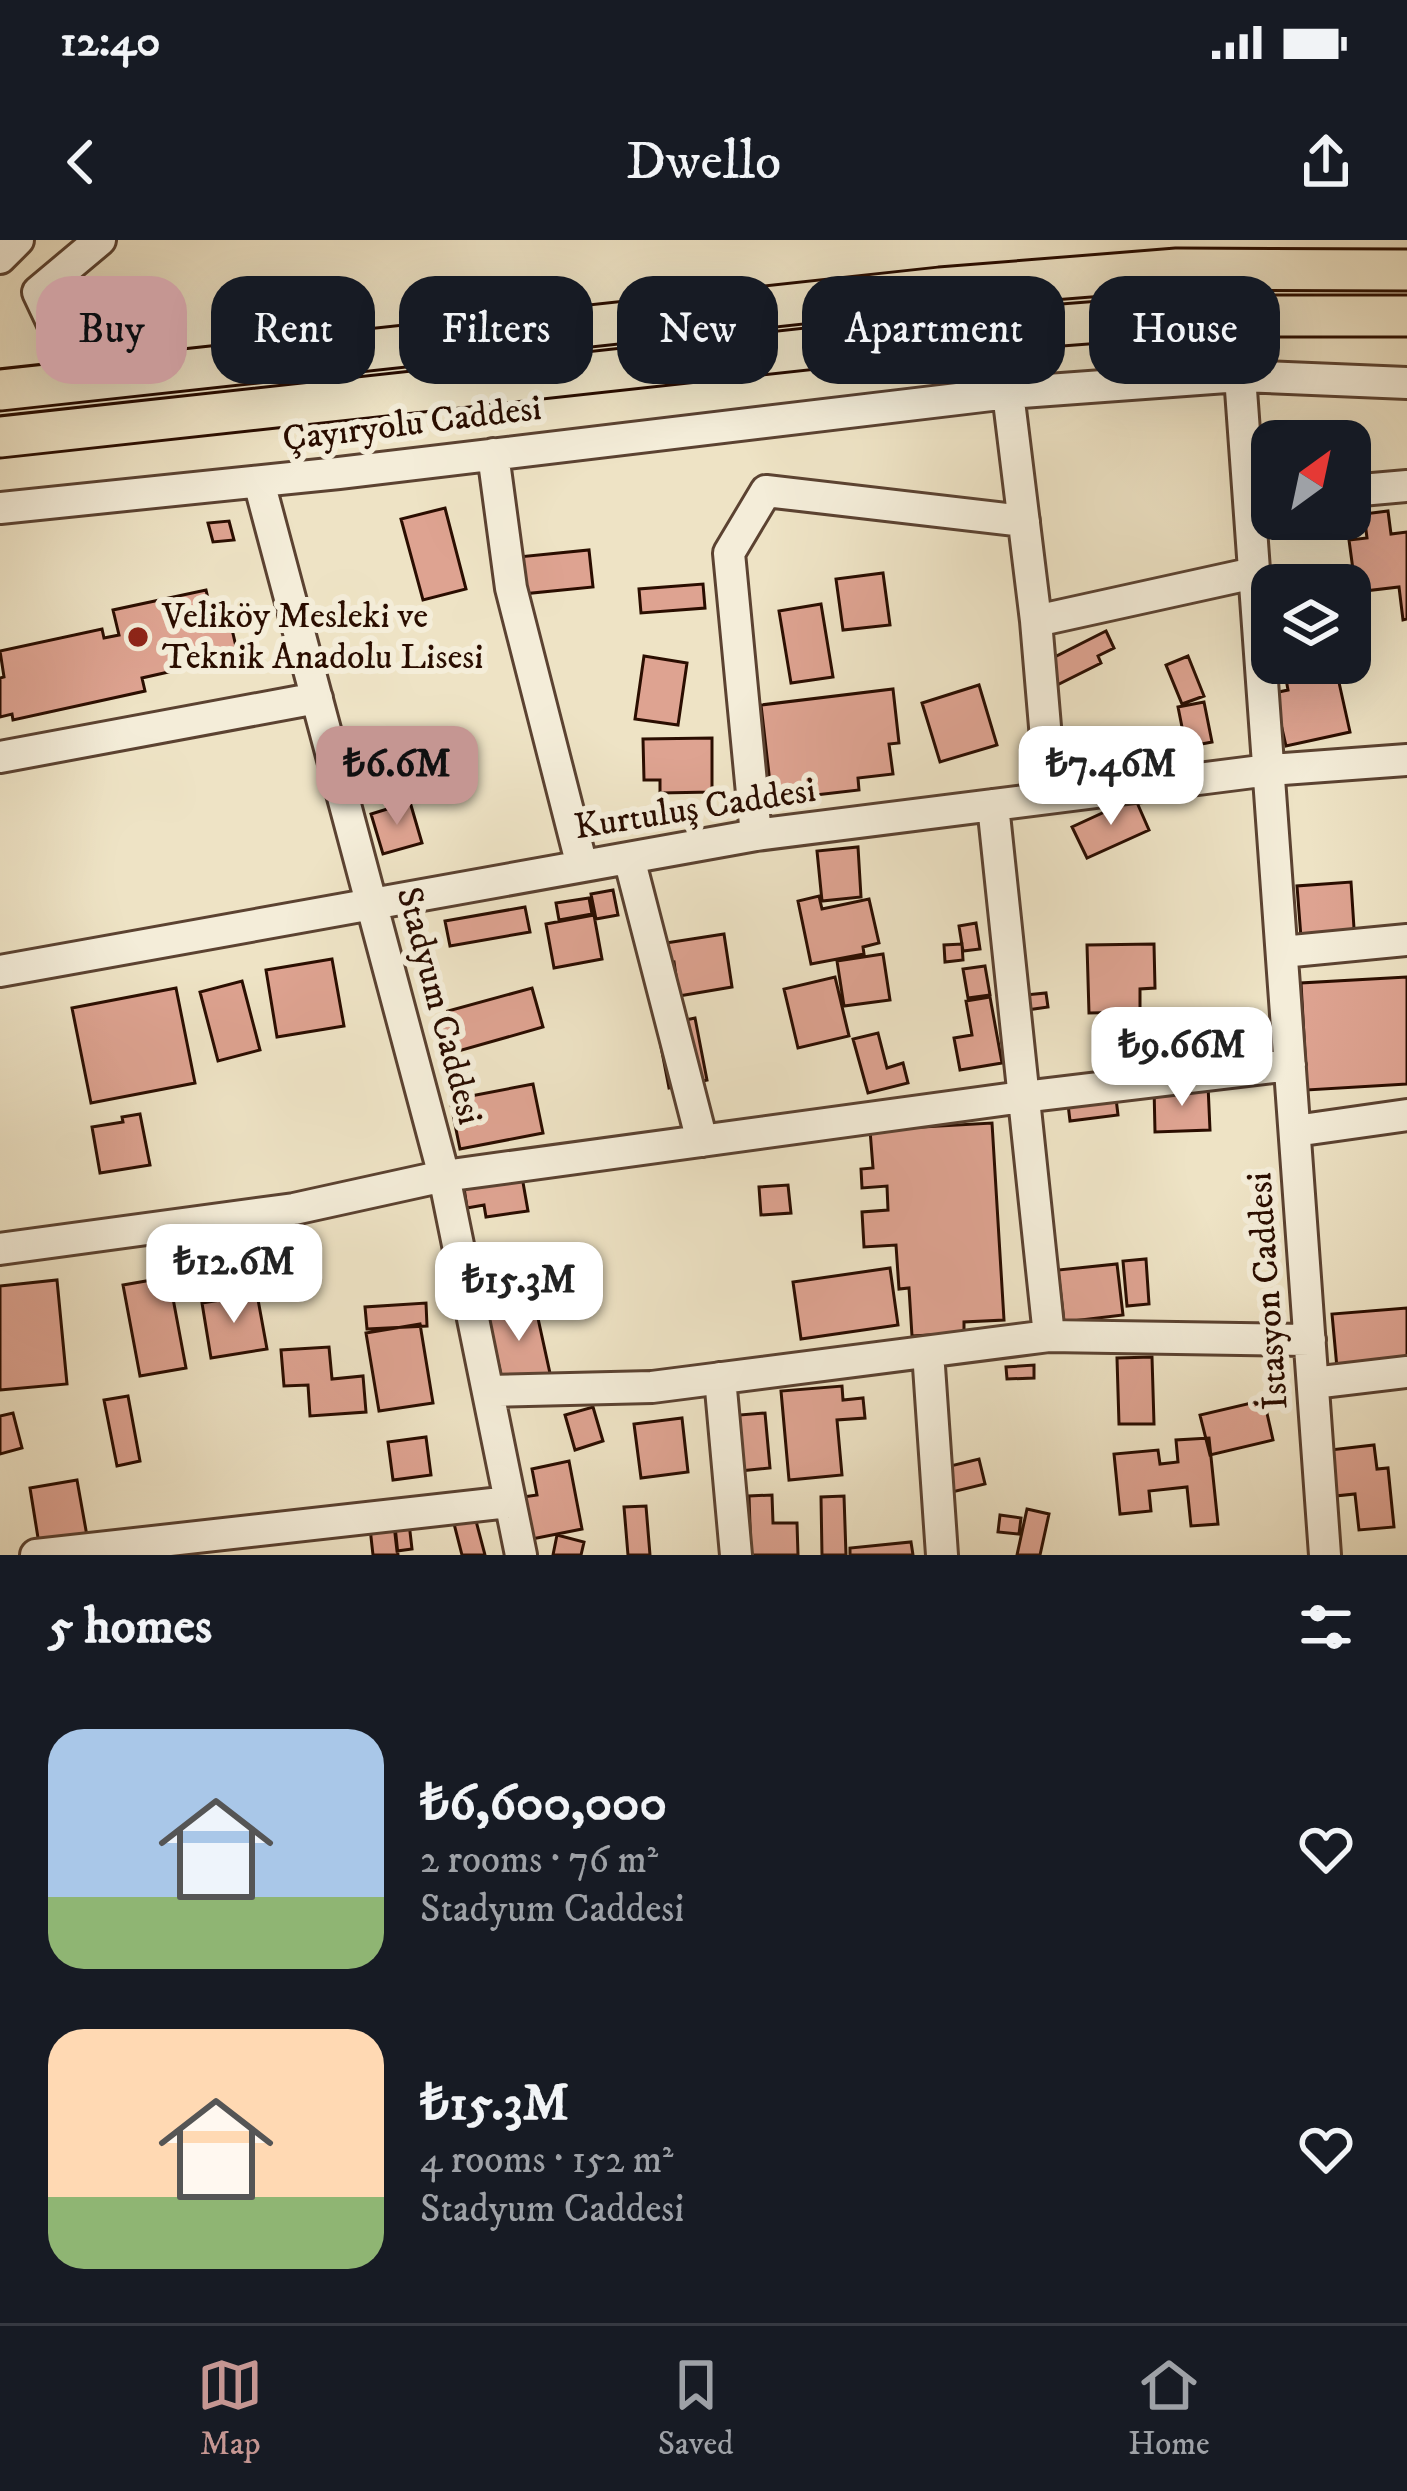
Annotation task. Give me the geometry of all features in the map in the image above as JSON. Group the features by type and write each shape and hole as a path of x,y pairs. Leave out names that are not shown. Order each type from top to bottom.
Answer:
{"main road":[{"path":"187,369 940,288 1177,269 1407,270"},
{"path":"0,437 944,334 1179,316 1407,316"},
{"path":"0,390 53,384"}],"street":[{"path":"0,258 18,240"},
{"path":"56,276 90,245"},
{"name":"Çayıryolu Caddesi","path":"1280,378 1407,383"},
{"name":"Çayıryolu Caddesi","path":"0,508 1008,393 1131,384"},
{"name":"İstasyon Caddesi","path":"1241,384 1251,444"},
{"path":"1008,393 1036,621 1051,797"},
{"path":"494,454 511,588 582,866"},
{"name":"Stadyum Caddesi","path":"259,482 444,1176 521,1555"},
{"path":"1371,489 1407,486"},
{"path":"757,835 730,553 766,490 1024,521"},
{"path":"1036,621 1251,574"},
{"name":"İstasyon Caddesi","path":"1262,684 1325,1555"},
{"path":"0,757 317,698"},
{"name":"Kurtuluş Caddesi","path":"0,971 757,835 1269,770 1407,760"},
{"path":"993,805 1049,1336"},
{"path":"629,858 701,1141"},
{"path":"1282,952 1407,940"},
{"path":"0,1249 295,1209 444,1176 1291,1065"},
{"path":"1295,1131 1407,1115"},
{"path":"488,1391 652,1387 1049,1336 1310,1340"},
{"path":"928,1352 941,1555"},
{"path":"1313,1383 1407,1372"},
{"path":"720,1378 736,1555"},
{"path":"36,1555 129,1550 510,1502"}],"building":[{"path":"445,508 466,589 423,600 401,519"},
{"path":"1388,511 1391,534 1407,532 1407,619 1403,620 1399,587 1371,590 1371,564 1352,564 1349,540 1371,540 1371,513"},
{"path":"229,521 234,540 213,542 208,523"},
{"path":"589,550 593,587 522,594 518,557"},
{"path":"883,573 890,625 843,630 836,579"},
{"path":"703,584 705,608 641,613 639,589"},
{"path":"206,590 212,615 228,612 237,651 220,655 222,660 142,678 145,691 13,720 12,714 0,717 0,678 4,677 0,651 102,629 104,638 119,635 113,610"},
{"path":"821,604 833,677 791,683 779,611"},
{"path":"1106,631 1114,648 1098,656 1101,663 1045,691 1033,668"},
{"path":"644,656 687,663 678,725 635,719"},
{"path":"1188,656 1204,696 1182,704 1166,665"},
{"path":"1287,684 1339,684 1350,732 1286,746 1274,693 1288,690"},
{"path":"979,685 997,745 940,762 922,703"},
{"path":"893,689 899,743 889,744 893,774 858,778 859,790 772,800 761,705"},
{"path":"1204,702 1212,742 1186,747 1178,707"},
{"path":"712,738 712,792 660,793 660,780 644,780 643,739"},
{"path":"455,778 458,790 435,796 432,783"},
{"path":"1135,798 1149,830 1087,858 1072,827"},
{"path":"410,802 422,843 383,854 371,814"},
{"path":"858,847 861,897 822,901 817,851"},
{"path":"1351,882 1356,959 1303,963 1297,886"},
{"path":"613,890 618,915 596,919 591,894"},
{"path":"819,896 822,909 869,899 879,943 863,947 864,954 811,964 798,901"},
{"path":"589,898 592,914 559,920 556,903"},
{"path":"525,907 530,932 450,946 445,921"},
{"path":"594,915 602,959 554,968 546,924"},
{"path":"976,923 980,949 963,951 959,926"},
{"path":"724,934 732,987 679,996 674,962 656,965 653,945"},
{"path":"962,944 963,960 945,962 944,945"},
{"path":"1154,944 1155,988 1140,989 1140,1012 1089,1013 1087,945"},
{"path":"883,954 890,1000 844,1006 837,961"},
{"path":"332,959 344,1026 277,1037 266,970"},
{"path":"985,966 990,995 968,998 963,969"},
{"path":"835,977 849,1036 798,1048 784,989"},
{"path":"1407,977 1407,1084 1307,1090 1301,983"},
{"path":"242,981 260,1050 218,1061 200,992"},
{"path":"176,988 195,1083 91,1103 72,1008"},
{"path":"532,988 543,1027 448,1054 440,1025 452,1022 448,1011"},
{"path":"1046,993 1048,1007 1027,1010 1025,995"},
{"path":"990,997 1002,1063 960,1070 954,1038 972,1035 966,1001"},
{"path":"695,1018 707,1080 669,1088 657,1026"},
{"path":"878,1033 887,1068 903,1063 908,1083 868,1093 853,1039"},
{"path":"533,1084 543,1133 460,1149 450,1100"},
{"path":"1208,1085 1210,1130 1155,1132 1154,1087"},
{"path":"1115,1090 1118,1115 1070,1121 1067,1096"},
{"path":"140,1114 150,1165 100,1173 92,1127"},
{"path":"992,1123 1004,1320 964,1322 964,1333 912,1336 909,1288 899,1289 896,1245 864,1247 862,1212 888,1210 887,1186 862,1188 861,1169 873,1168 870,1130"},
{"path":"521,1171 528,1211 486,1217 484,1205 467,1208 463,1181"},
{"path":"788,1185 791,1213 761,1215 759,1187"},
{"path":"1146,1259 1149,1304 1127,1306 1123,1261"},
{"path":"1117,1264 1123,1315 1064,1322 1058,1270"},
{"path":"890,1268 898,1325 801,1339 793,1282"},
{"path":"169,1277 186,1368 140,1376 123,1285"},
{"path":"57,1280 67,1384 0,1390 0,1286"},
{"path":"257,1294 267,1349 211,1358 202,1303"},
{"path":"534,1300 551,1378 504,1389 487,1311"},
{"path":"426,1303 427,1326 367,1329 365,1307"},
{"path":"1407,1308 1407,1362 1337,1368 1332,1314"},
{"path":"420,1324 433,1403 379,1411 366,1333"},
{"path":"329,1347 332,1379 363,1376 366,1412 310,1416 308,1385 284,1386 281,1350"},
{"path":"1152,1357 1154,1424 1119,1424 1117,1358"},
{"path":"1034,1365 1034,1378 1007,1379 1006,1367"},
{"path":"842,1386 843,1400 863,1398 865,1418 837,1420 842,1475 789,1480 781,1391"},
{"path":"128,1396 140,1461 117,1466 104,1400"},
{"path":"1264,1400 1273,1440 1210,1455 1200,1415"},
{"path":"593,1407 603,1441 575,1450 565,1415"},
{"path":"13,1413 22,1448 0,1454 0,1416"},
{"path":"765,1413 770,1468 720,1473 715,1417"},
{"path":"682,1418 688,1472 641,1478 634,1424"},
{"path":"426,1437 431,1475 393,1480 388,1442"},
{"path":"1209,1438 1218,1524 1191,1526 1187,1487 1149,1491 1151,1511 1120,1514 1114,1454 1158,1450 1160,1464 1178,1462 1176,1440"},
{"path":"1374,1445 1377,1469 1388,1468 1394,1527 1359,1530 1355,1494 1335,1496 1330,1450"},
{"path":"979,1459 985,1484 948,1493 942,1468"},
{"path":"569,1461 582,1529 532,1539 523,1497 537,1495 532,1469"},
{"path":"77,1480 87,1536 39,1544 30,1488"},
{"path":"772,1495 773,1523 797,1523 798,1555 751,1555 749,1496"},
{"path":"844,1496 846,1555 822,1555 821,1497"},
{"path":"471,1502 485,1555 462,1555 450,1508"},
{"path":"646,1506 650,1555 628,1555 624,1507"},
{"path":"1027,1509 1049,1514 1040,1555 1017,1555"},
{"path":"1000,1515 1021,1518 1019,1534 998,1532"},
{"path":"394,1516 398,1555 373,1555 369,1519"},
{"path":"409,1523 412,1549 397,1551 394,1525"},
{"path":"557,1535 584,1542 581,1555 553,1555"},
{"path":"911,1542 913,1555 850,1555 850,1548"}],"place":[{"name":"Veliköy Mesleki ve Teknik Anadolu Lisesi","path":"138,637"}]}
